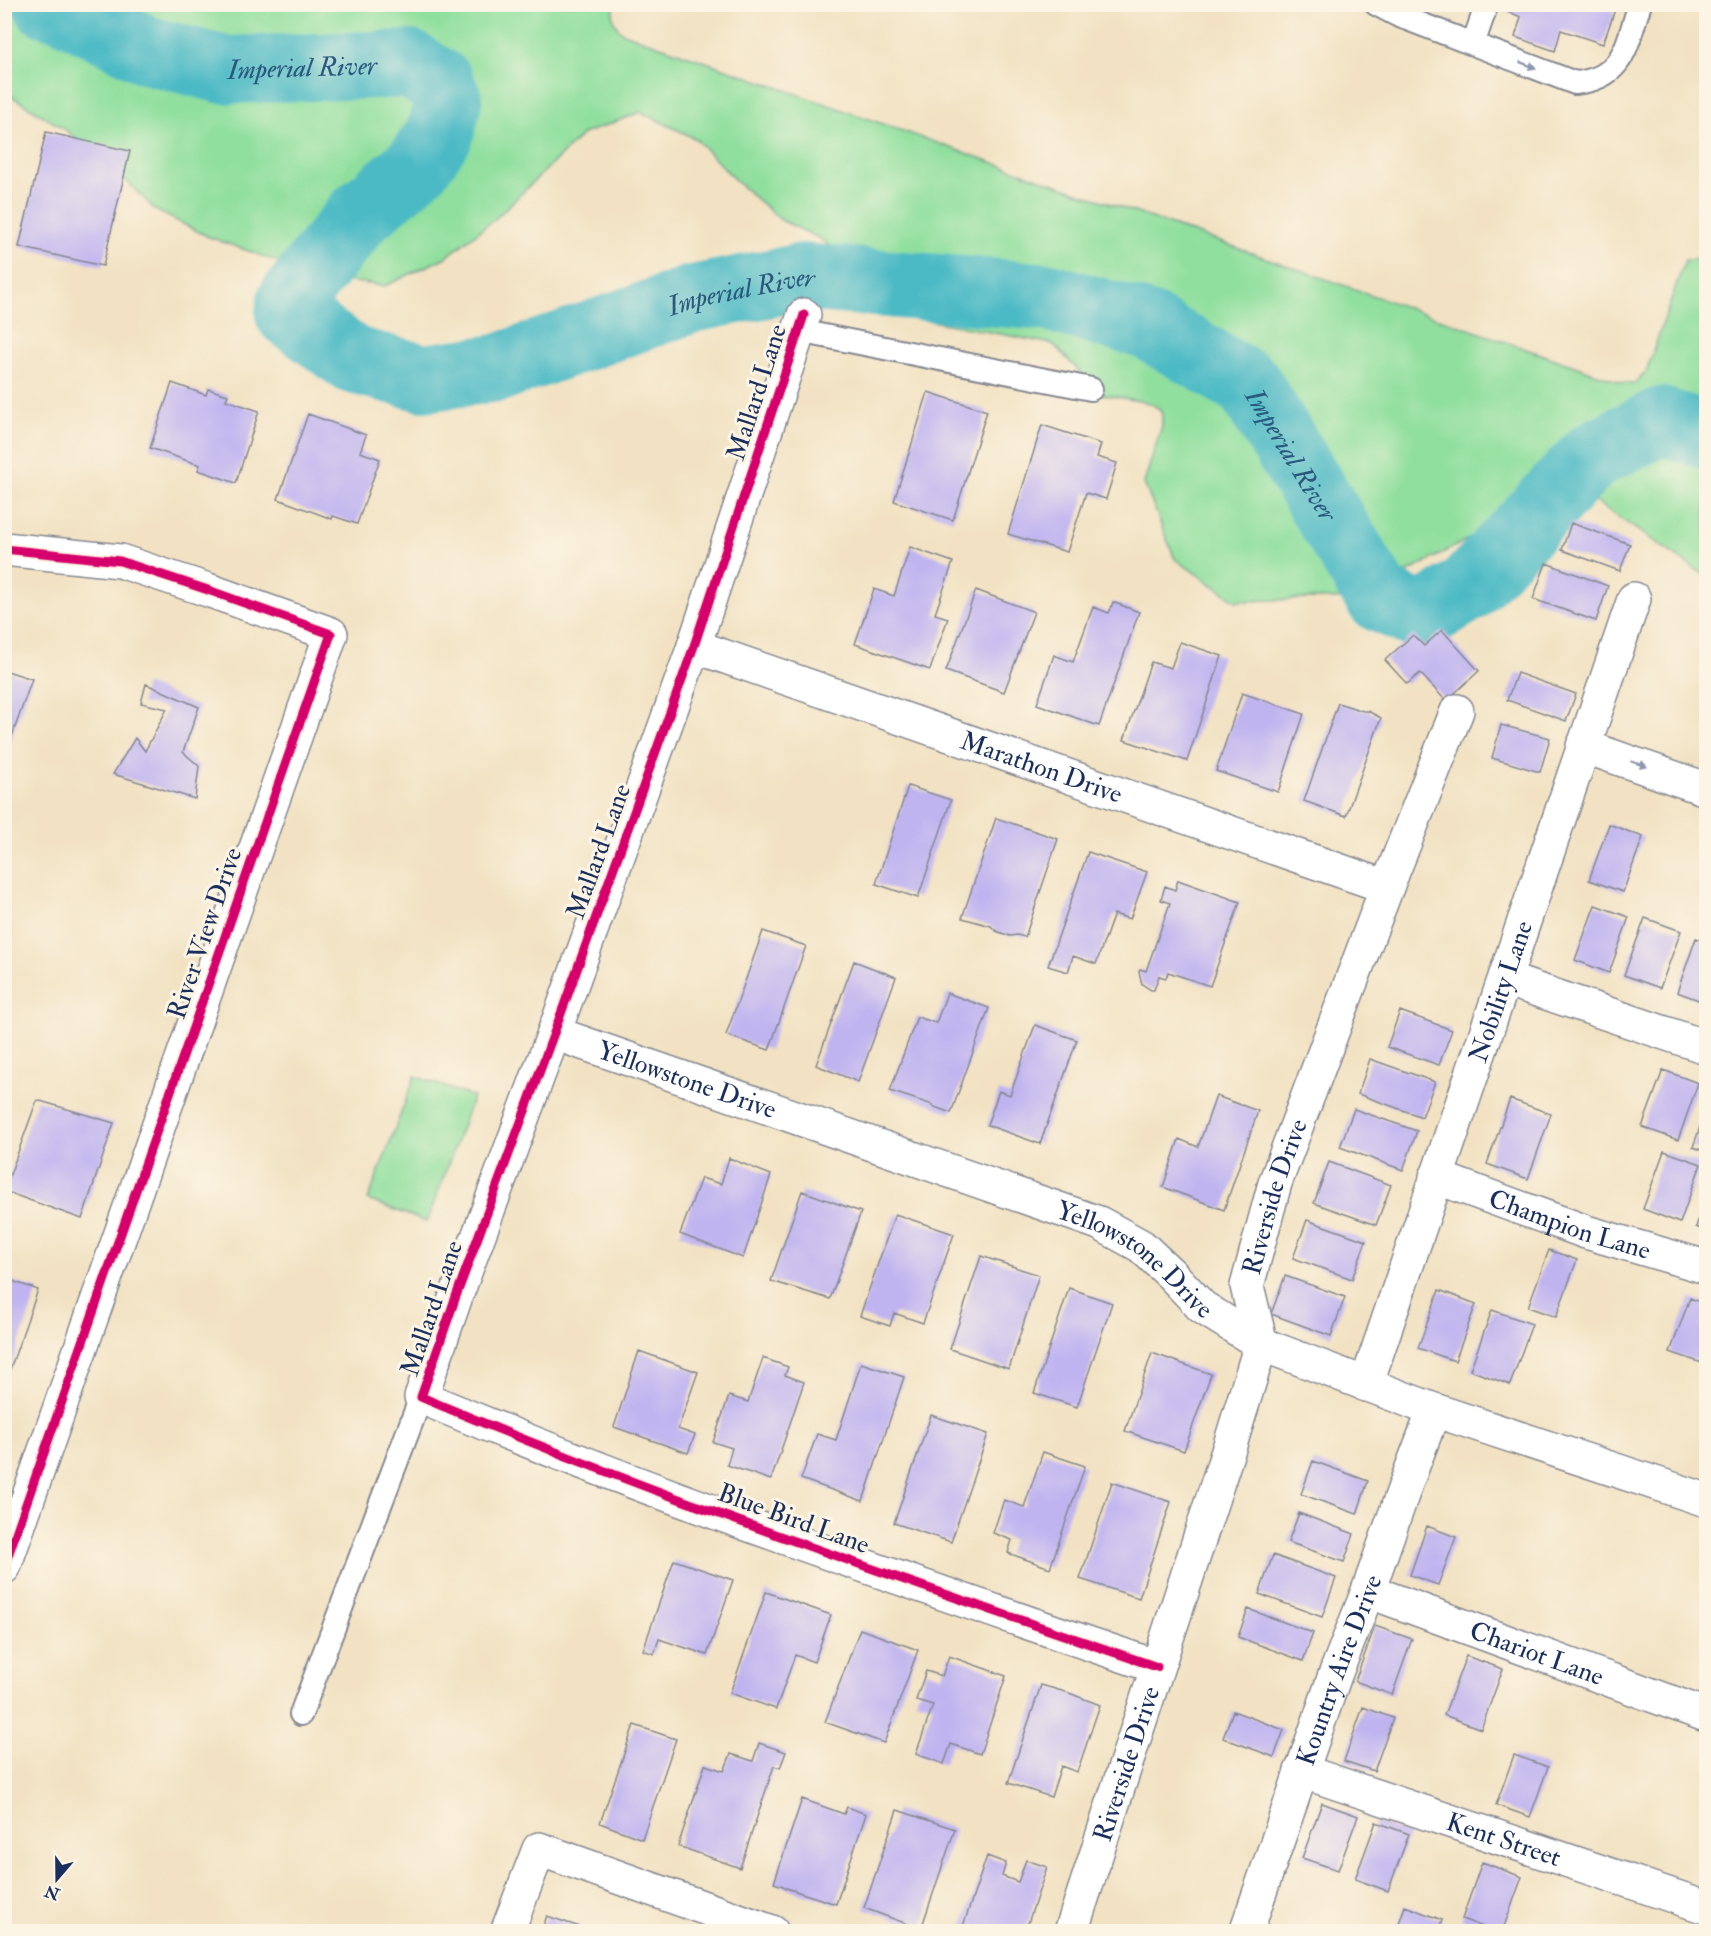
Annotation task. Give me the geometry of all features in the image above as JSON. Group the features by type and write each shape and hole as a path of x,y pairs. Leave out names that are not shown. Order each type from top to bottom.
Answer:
{"street":[{"name":"Mallard Lane","path":"421,1397 694,646 802,323"},
{"name":"River View Drive","path":"4,549 120,561 331,634 4,1567"},
{"name":"Nobility Lane","path":"1366,1385 1634,599"},
{"name":"Marathon Drive","path":"694,646 1387,886"},
{"name":"Riverside Drive","path":"1071,1932 1227,1456 1261,1344 1247,1286 1275,1183 1387,886 1457,711"},
{"path":"1583,746 1707,789"},
{"path":"1505,980 1707,1047"},
{"name":"Yellowstone Drive","path":"554,1033 1099,1223 1141,1246 1202,1307 1261,1344 1434,1410 1707,1500"},
{"name":"Champion Lane","path":"1436,1177 1586,1232 1707,1267"},
{"name":"Blue Bird Lane","path":"421,1397 538,1447 887,1575 1157,1667"},
{"name":"Kountry Aire Drive","path":"1246,1932 1301,1770 1434,1410"},
{"name":"Chariot Lane","path":"1368,1591 1707,1715"},
{"name":"Kent Street","path":"1301,1770 1707,1907"},
{"path":"507,1932 539,1849 772,1932"}],"lane":[{"path":"1376,4 1397,15 1575,83 1589,81 1608,72 1621,59 1640,4"},
{"path":"1473,44 1487,4"},
{"path":"802,323 1091,389"},
{"path":"301,1714 421,1397"}],"green space":[{"path":"4,5 615,5 614,20 623,33 1623,383 1634,384 1646,372 1685,260 1706,259 1706,576 1581,492 1569,494 1497,523 1361,598 1236,601 1175,559 1144,483 1162,426 1162,414 1159,409 1150,403 1101,394 1053,344 931,321 819,238 781,220 737,182 696,139 641,112 583,134 496,218 446,257 385,286 324,278 209,237 155,210 113,167 63,128 5,92"},
{"path":"415,1076 473,1097 427,1222 368,1200"}],"building":[{"path":"1445,4 1467,4 1465,11"},
{"path":"1488,4 1617,4 1603,44 1561,30 1555,51 1515,37 1521,17"},
{"path":"46,132 130,151 103,266 19,247"},
{"path":"4,195 12,199 4,215"},
{"path":"172,383 206,395 208,389 228,395 226,400 259,411 236,483 198,470 200,465 150,448"},
{"path":"928,392 987,411 953,520 894,501"},
{"path":"308,414 366,435 360,452 380,459 357,524 333,516 332,519 278,499"},
{"path":"1042,425 1101,444 1097,457 1117,463 1106,499 1086,493 1067,552 1008,534"},
{"path":"1571,523 1630,544 1620,571 1562,550"},
{"path":"910,547 953,562 935,614 948,618 930,670 855,644 874,589 894,596"},
{"path":"1546,563 1608,586 1596,621 1533,599"},
{"path":"976,590 1034,612 1004,692 946,671"},
{"path":"1113,602 1139,612 1099,726 1037,704 1054,655 1073,662 1093,607 1109,613"},
{"path":"1442,630 1479,671 1446,701 1420,673 1407,684 1385,660 1413,635 1424,646"},
{"path":"1180,642 1222,656 1187,761 1124,740 1151,662 1171,668"},
{"path":"4,670 32,679 5,756 4,756"},
{"path":"1517,673 1576,694 1566,721 1507,700"},
{"path":"146,684 199,707 183,752 199,766 195,799 113,774 135,738 145,751 167,709 141,703"},
{"path":"1242,693 1304,714 1278,792 1216,771"},
{"path":"1338,703 1368,711 1381,718 1346,816 1304,801"},
{"path":"1501,725 1550,738 1540,772 1492,758"},
{"path":"908,786 951,800 918,898 876,884"},
{"path":"996,818 1058,839 1025,937 1010,936 996,931 991,926 962,918"},
{"path":"1609,824 1643,837 1623,892 1589,880"},
{"path":"1088,852 1147,872 1130,919 1114,914 1096,964 1073,956 1068,972 1048,966"},
{"path":"1178,880 1240,902 1210,986 1168,972 1166,978 1159,976 1154,990 1151,990 1142,984 1139,972 1140,969 1146,971 1170,903 1161,900 1165,886 1175,890"},
{"path":"1595,905 1629,917 1609,973 1575,960"},
{"path":"1645,918 1681,931 1660,988 1624,975"},
{"path":"763,931 806,946 769,1050 726,1035"},
{"path":"1696,938 1706,942 1704,1002 1677,992"},
{"path":"854,961 896,977 858,1082 816,1065"},
{"path":"947,993 989,1008 951,1113 890,1091 917,1017 936,1023"},
{"path":"1400,1011 1452,1030 1439,1065 1387,1047"},
{"path":"1035,1025 1077,1040 1040,1144 987,1125 999,1091 1010,1095"},
{"path":"1370,1059 1435,1082 1422,1117 1358,1094"},
{"path":"1663,1070 1698,1083 1678,1140 1642,1127"},
{"path":"1216,1096 1258,1111 1224,1210 1163,1187 1179,1139 1198,1147"},
{"path":"1510,1099 1551,1114 1528,1179 1487,1164"},
{"path":"37,1100 114,1123 82,1219 4,1191"},
{"path":"1354,1109 1417,1131 1403,1170 1340,1147"},
{"path":"1706,1110 1706,1152 1693,1147"},
{"path":"1664,1151 1701,1164 1680,1223 1643,1209"},
{"path":"729,1158 771,1175 743,1258 680,1234 701,1178 721,1184"},
{"path":"1329,1162 1391,1185 1376,1225 1314,1203"},
{"path":"802,1191 861,1212 830,1299 771,1281"},
{"path":"1706,1196 1706,1231 1696,1227"},
{"path":"895,1214 954,1234 923,1323 894,1313 890,1326 860,1316"},
{"path":"1307,1220 1366,1241 1352,1279 1293,1258"},
{"path":"1549,1250 1577,1260 1556,1317 1528,1307"},
{"path":"981,1256 1039,1275 1009,1369 950,1349"},
{"path":"1285,1276 1345,1297 1331,1336 1271,1314"},
{"path":"4,1278 38,1290 8,1375 4,1373"},
{"path":"1069,1288 1112,1303 1077,1407 1034,1393"},
{"path":"1439,1290 1476,1304 1455,1361 1418,1348"},
{"path":"1690,1298 1706,1304 1706,1352 1702,1363 1670,1352"},
{"path":"1492,1310 1532,1324 1510,1385 1470,1370"},
{"path":"639,1351 698,1372 678,1429 695,1435 688,1453 614,1427"},
{"path":"1152,1353 1211,1374 1184,1451 1125,1431"},
{"path":"763,1358 788,1367 785,1375 804,1382 771,1480 727,1465 732,1448 713,1442 729,1396 748,1402"},
{"path":"861,1363 904,1377 863,1501 801,1479 817,1434 836,1440"},
{"path":"931,1415 988,1434 951,1542 894,1523"},
{"path":"1043,1452 1085,1466 1050,1568 1008,1553 1012,1540 993,1533 1004,1500 1024,1507"},
{"path":"1313,1461 1368,1481 1357,1514 1301,1494"},
{"path":"1112,1482 1171,1502 1139,1598 1080,1579"},
{"path":"1299,1513 1354,1534 1344,1562 1288,1542"},
{"path":"1427,1526 1456,1537 1438,1585 1410,1575"},
{"path":"1273,1555 1336,1578 1322,1617 1259,1594"},
{"path":"674,1560 733,1580 707,1655 659,1639 654,1654 643,1650"},
{"path":"766,1592 831,1615 814,1662 795,1655 776,1709 730,1693"},
{"path":"1248,1609 1313,1633 1303,1661 1238,1637"},
{"path":"1375,1626 1412,1639 1392,1695 1355,1681"},
{"path":"860,1629 918,1650 884,1743 825,1722"},
{"path":"949,1656 1006,1676 980,1754 951,1744 944,1764 916,1754 933,1705 916,1700 926,1671 942,1676"},
{"path":"1466,1656 1503,1669 1481,1729 1444,1715"},
{"path":"1041,1685 1100,1705 1077,1772 1061,1766 1051,1797 1008,1783"},
{"path":"1363,1707 1393,1718 1374,1771 1344,1761"},
{"path":"1233,1711 1284,1730 1274,1757 1223,1738"},
{"path":"634,1725 676,1739 642,1839 600,1823"},
{"path":"759,1743 786,1752 780,1768 774,1766 740,1868 678,1846 705,1765 724,1771 731,1754 753,1761"},
{"path":"1514,1755 1548,1767 1530,1817 1496,1805"},
{"path":"802,1799 844,1814 847,1807 866,1814 836,1904 774,1883"},
{"path":"1322,1803 1358,1816 1338,1870 1302,1858"},
{"path":"897,1810 955,1829 921,1929 864,1908"},
{"path":"1376,1822 1409,1834 1388,1891 1355,1879"},
{"path":"987,1856 1006,1863 1002,1876 1018,1882 1026,1860 1047,1867 1025,1932 961,1932"},
{"path":"1482,1862 1522,1877 1502,1932 1496,1932 1462,1919"},
{"path":"1405,1906 1442,1920 1438,1932 1396,1932"},
{"path":"547,1916 592,1931 592,1932 541,1932"}],"waterway":[{"name":"Imperial River","path":"47,4 63,8 147,50 224,70 410,64 440,83 448,100 440,134 417,166 359,215 291,300 289,314 353,360 424,378 498,368 692,299 802,277 1048,297 1148,326 1248,384 1379,598 1421,617 1467,589 1593,455 1661,421 1706,435"}],"cycle path":[{"path":"804,315 694,646 421,1397 695,1505 1157,1667"},
{"path":"4,549 120,561 331,634 4,1567"}]}
